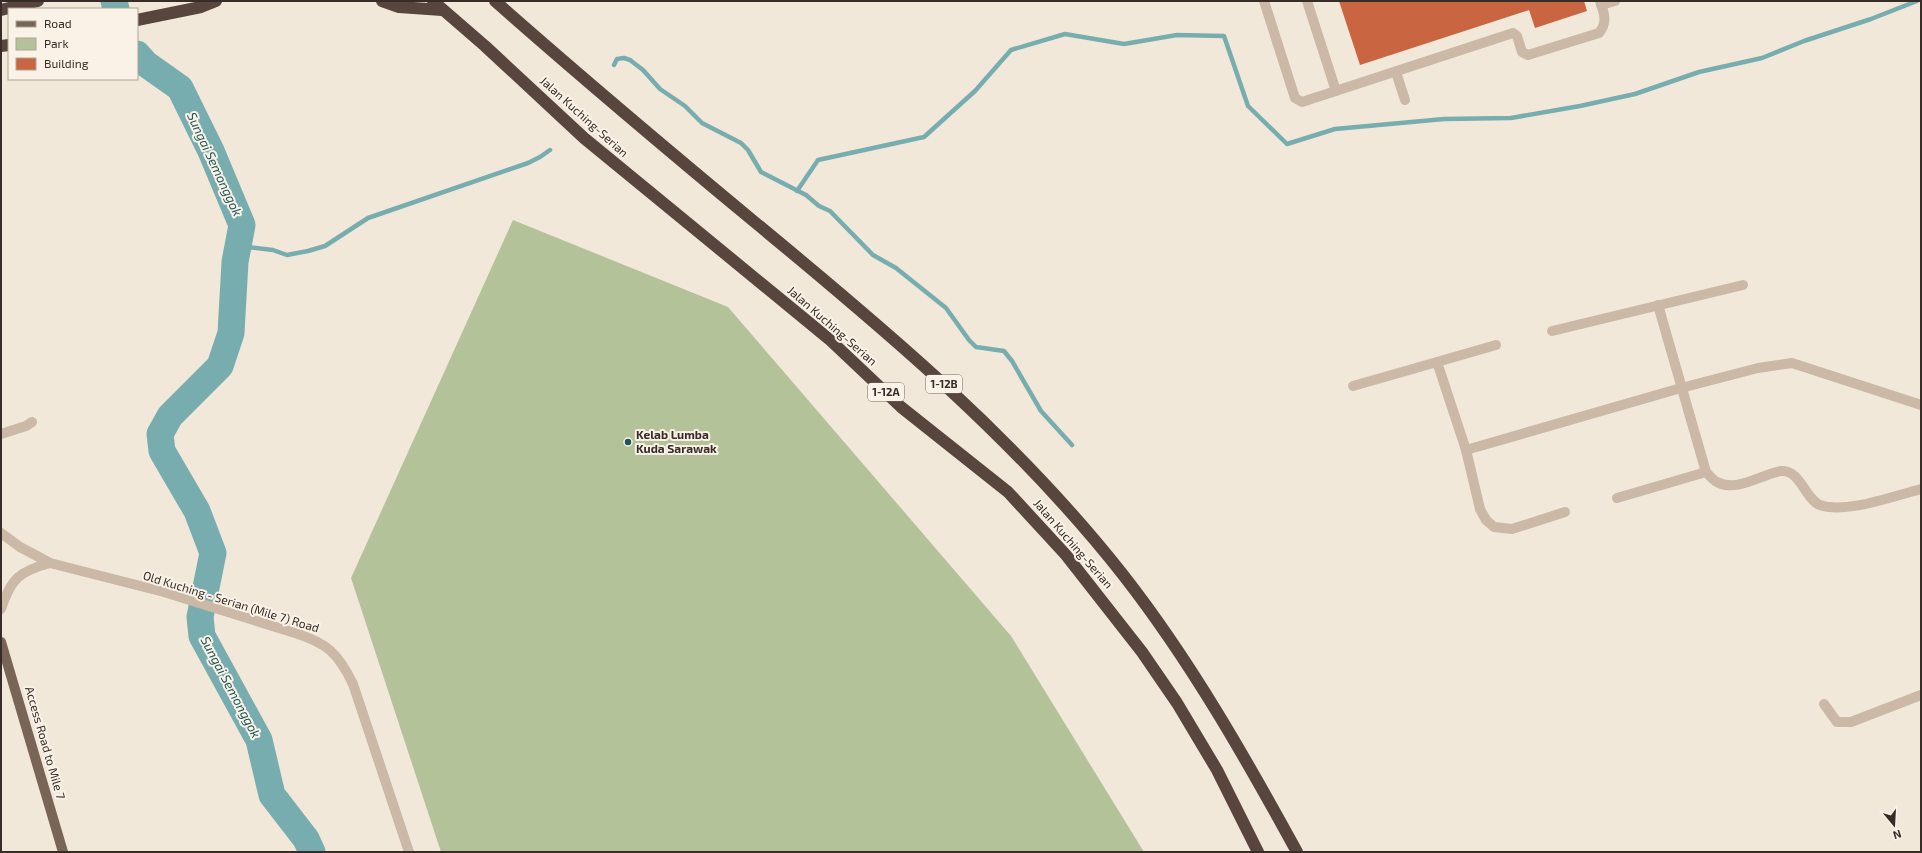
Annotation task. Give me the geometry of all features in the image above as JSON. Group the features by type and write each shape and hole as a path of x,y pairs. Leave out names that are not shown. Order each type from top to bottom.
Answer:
{"highway":[{"path":"9,8 38,1"},
{"path":"382,1 399,7 442,10"},
{"name":"Jalan Kuching-Serian","path":"433,1 485,46 584,138 829,339 901,406 1008,492 1066,555 1142,652 1177,703 1216,770 1258,852"},
{"name":"Jalan Kuching-Serian","path":"495,1 592,86 888,335 951,390 1012,449 1084,528 1124,576 1168,635 1260,783 1298,852"},
{"path":"143,19 217,2"}],"main road":[{"name":"Access Road to Mile 7","path":"1,642 63,852"}],"street":[{"path":"1264,1 1295,98 1302,102 1513,34 1517,36 1522,52 1528,55 1544,51 1599,32 1605,26 1605,17 1601,3 1615,1"},
{"path":"1307,1 1336,91"},
{"path":"1396,72 1405,100"},
{"path":"1552,331 1743,285"},
{"path":"1658,305 1706,472 1718,483 1734,485 1783,471 1793,474 1818,504 1831,508 1845,508 1921,489"},
{"path":"1353,386 1496,345"},
{"path":"1437,362 1466,450 1480,509 1486,520 1494,527 1512,528 1565,512"},
{"path":"1466,450 1681,388 1758,368 1792,363 1921,405"},
{"path":"1,434 26,426 32,422"},
{"path":"1617,498 1706,472"},
{"name":"Old Kuching - Serian (Mile 7) Road","path":"1,534 20,547 50,563 164,592 315,640 333,652 344,665 353,684 409,852"},
{"path":"1,609 5,597 16,579 22,573 50,563"},
{"path":"1824,704 1837,722 1851,722 1921,695"}],"green space":[{"name":"Kelab Lumba Kuda Sarawak","path":"513,220 728,307 1011,636 1144,852 441,852 351,578"}],"building":[{"path":"1339,1 1584,1 1587,11 1535,28 1529,10 1360,65"}],"waterway":[{"name":"Sungai Semonggok","path":"114,1 116,8"},
{"path":"797,191 818,160 924,137 975,91 1011,50 1065,34 1124,44 1177,35 1224,36 1248,106 1287,144 1335,129 1444,119 1511,118 1580,106 1635,94 1699,72 1762,58 1804,41 1871,19 1917,1"},
{"name":"Sungai Semonggok","path":"138,55 146,64 180,88 211,151 242,225 235,262 231,333 220,366 170,416 160,434 162,451 197,511 213,553 200,617 202,636 259,740 272,795 306,839 312,852"},
{"path":"614,65 617,59 624,58 630,60 643,70 660,89 685,106 702,123 741,143 748,150 761,172 806,195 819,206 830,211 873,255 896,268 946,308 969,340 976,347 1004,351 1012,361 1041,411 1072,445"},
{"path":"238,246 273,250 287,255 325,246 368,218 528,163 550,150"}],"place":[{"name":"Kelab Lumba Kuda Sarawak","path":"628,442"}]}
